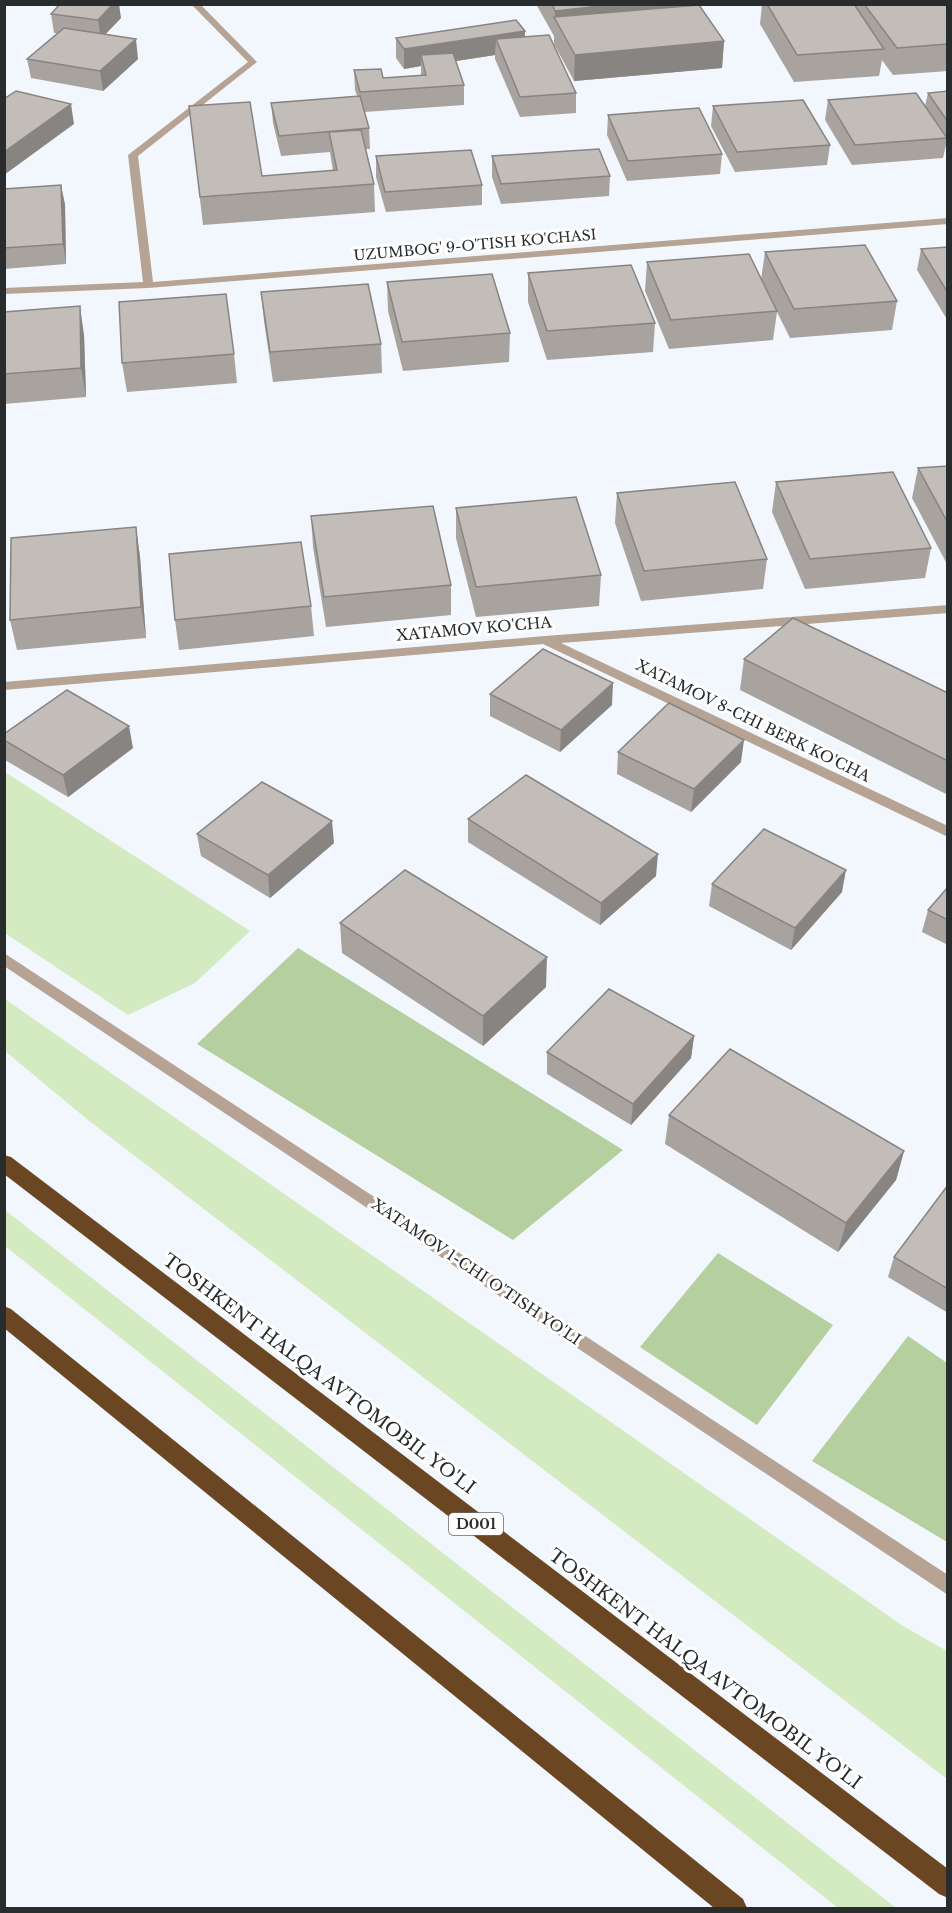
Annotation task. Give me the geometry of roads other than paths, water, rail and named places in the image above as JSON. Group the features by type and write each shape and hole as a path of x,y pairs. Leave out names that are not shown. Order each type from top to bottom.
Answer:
{"highway":[{"name":"TOSHKENT HALQA AVTOMOBIL YO'LI","path":"4,1163 948,1885"},
{"path":"4,1315 734,1908"}],"street":[{"path":"148,285 133,154 253,62 195,4"},
{"name":"UZUMBOG' 9-O'TISH KO'CHASI","path":"4,291 148,285 948,221"},
{"name":"XATAMOV KO'CHA","path":"4,686 545,640 948,609"},
{"name":"XATAMOV 8-CHI BERK KO'CHA","path":"545,640 948,832"},
{"name":"XATAMOV 1-CHI O'TISH YO'LI","path":"4,958 948,1586"}]}
